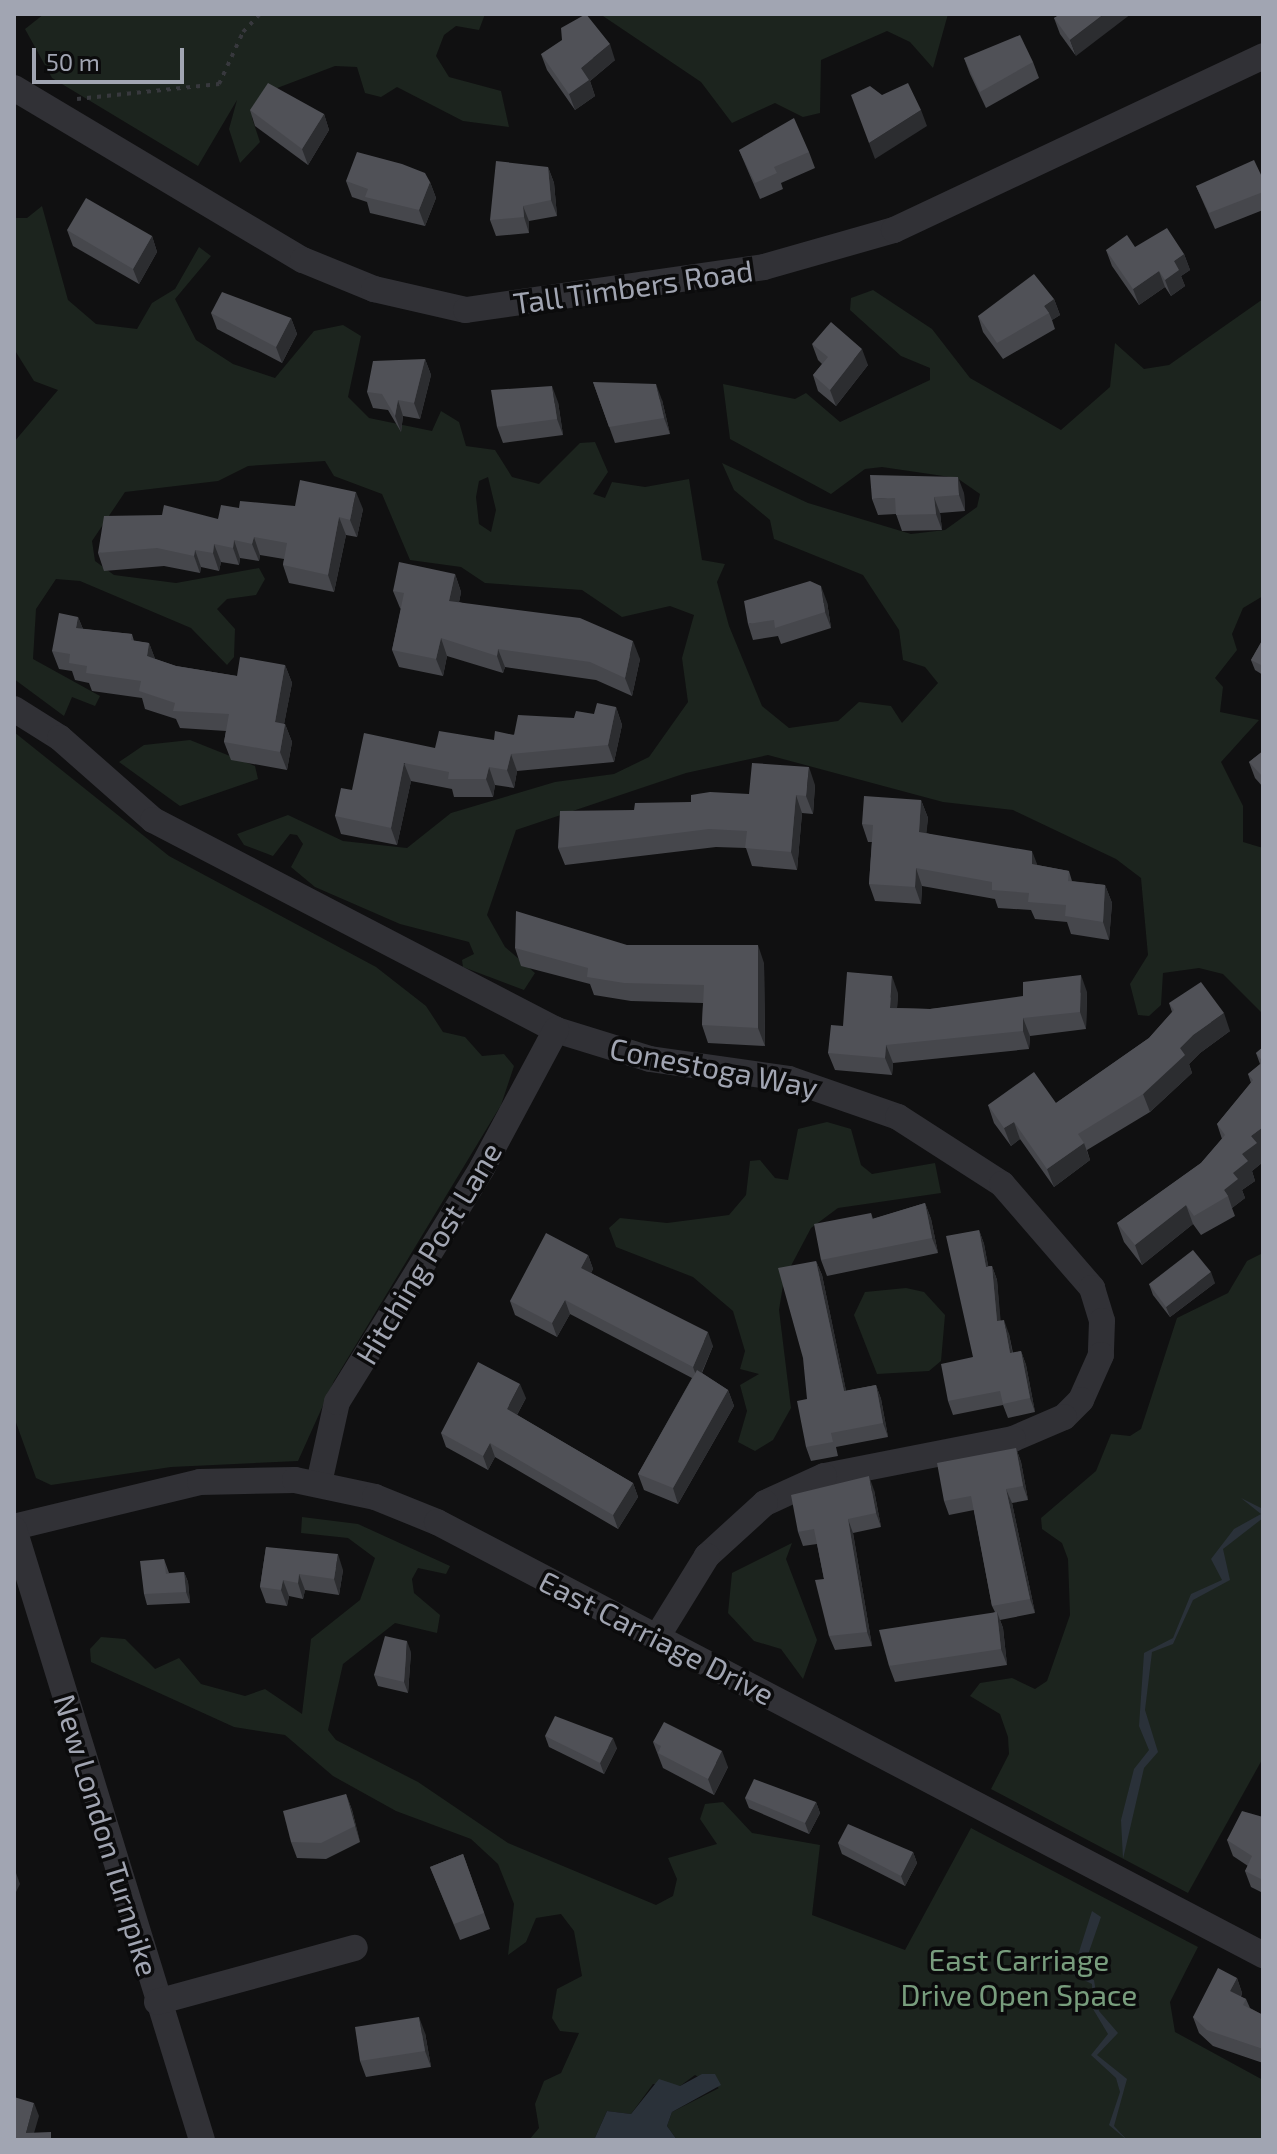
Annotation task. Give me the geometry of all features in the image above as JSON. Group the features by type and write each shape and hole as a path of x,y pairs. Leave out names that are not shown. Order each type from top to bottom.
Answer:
{"street":[{"name":"Tall Timbers Road","path":"14,88 303,260 374,289 466,310 764,267 894,230 1263,56"},
{"name":"Conestoga Way","path":"14,709 60,738 153,820 556,1030 650,1059 789,1079 898,1117 982,1169 1022,1204 1092,1288 1102,1321 1091,1381 1064,1417 1013,1439 792,1488 731,1529 657,1637"},
{"name":"Hitching Post Lane","path":"319,1483 337,1402 482,1168 556,1030"},
{"name":"East Carriage Drive","path":"14,1528 200,1482 319,1483 437,1522 1263,1955"},
{"name":"New London Turnpike","path":"14,1528 157,2002 202,2140"},
{"path":"157,2002 355,1948"}],"path":[{"path":"46,107 97,95 219,84 243,32 260,14"}],"green space":[{"path":"44,14 485,14 479,30 456,26 444,35 436,56 449,77 501,91 509,127 463,121 397,87 381,97 365,93 357,67 335,66 272,90 252,118 260,142 240,163 229,129 237,100 198,166 52,78 25,29"},
{"path":"600,14 948,14 933,68 910,42 887,31 821,60 820,113 803,117 775,103 732,123 701,82"},
{"path":"42,206 68,300 96,324 137,329 152,303 175,289 199,247 211,256 175,299 196,340 233,364 275,378 314,331 343,325 361,336 348,397 369,418 432,431 441,411 459,422 466,446 495,450 512,477 539,484 580,443 595,442 608,472 593,494 605,498 612,482 645,487 689,479 702,560 725,564 717,582 729,626 762,706 789,728 838,721 859,702 891,706 902,723 938,683 925,667 903,660 899,630 863,575 774,539 770,520 734,490 722,463 808,503 911,534 945,530 977,507 980,494 957,478 882,467 865,469 831,494 730,439 723,384 795,399 806,393 840,422 930,380 930,368 901,356 850,310 851,298 873,290 932,329 970,378 1061,430 1110,387 1115,343 1144,369 1169,365 1263,299 1263,596 1243,608 1232,634 1237,650 1215,678 1223,687 1220,712 1259,720 1221,762 1243,806 1243,842 1263,848 1263,1014 1223,974 1199,968 1163,973 1161,1005 1149,1016 1138,1015 1130,984 1148,955 1141,878 1116,859 1013,810 943,802 768,755 686,773 516,830 487,915 505,947 535,973 524,990 463,967 462,960 474,954 469,942 400,924 315,887 291,867 303,844 297,835 290,834 273,856 244,845 237,834 288,815 343,841 407,848 451,813 555,782 614,774 649,757 688,702 682,658 694,615 670,606 622,617 582,590 485,583 461,567 410,560 382,494 334,476 325,461 248,466 218,481 125,492 92,541 95,561 114,575 176,583 259,568 265,579 256,595 227,599 217,609 235,629 234,657 227,665 191,628 80,581 56,579 36,609 33,659 100,696 95,706 72,697 64,716 14,679 14,442 58,390 34,381 14,349 14,218 27,218","holes":["488,477 496,510 491,532 479,524 476,497 479,481"]},
{"path":"14,732 169,856 376,967 426,1006 443,1032 465,1037 482,1056 504,1054 514,1066 501,1105 334,1381 298,1461 171,1467 51,1485 36,1478 14,1417"},
{"path":"190,740 255,766 258,779 180,806 119,762 144,745"},
{"path":"827,1122 851,1129 861,1165 872,1174 935,1163 941,1193 838,1208 811,1228 784,1279 779,1310 791,1408 773,1440 755,1451 738,1442 747,1411 740,1385 759,1374 740,1369 745,1351 733,1311 693,1277 616,1247 609,1228 620,1218 667,1223 729,1215 746,1195 750,1161 760,1160 775,1178 788,1180 798,1129"},
{"path":"1263,1253 1263,1758 1188,1893 991,1789 1009,1754 1008,1737 1000,1714 970,1696 980,1683 1012,1678 1035,1689 1047,1681 1070,1615 1068,1559 1062,1543 1042,1529 1041,1518 1096,1471 1111,1434 1130,1436 1141,1429 1177,1318 1228,1293 1247,1261"},
{"path":"906,1288 924,1292 945,1315 941,1361 929,1371 877,1374 854,1315 865,1292"},
{"name":"East Carriage Drive Open Space","path":"302,1517 358,1524 450,1566 446,1574 418,1568 412,1579 414,1593 440,1615 437,1633 395,1623 343,1664 328,1730 336,1740 418,1782 508,1843 656,1905 673,1896 677,1879 668,1858 717,1844 700,1819 705,1804 723,1802 752,1833 820,1845 812,1915 905,1950 971,1828 1198,1947 1170,2002 1175,2032 1263,2080 1263,2140 677,2140 667,2126 672,2112 719,2088 695,2075 680,2086 653,2084 631,2114 607,2111 594,2140 529,2140 539,2128 535,2104 544,2081 561,2073 579,2033 560,2031 552,2018 557,1989 582,1976 574,1931 561,1914 536,1918 526,1942 508,1955 514,1904 498,1864 471,1839 396,1811 333,1776 285,1735 234,1727 91,1662 90,1649 101,1637 125,1639 155,1669 179,1658 201,1684 245,1696 265,1689 302,1714 311,1639 360,1600 375,1558 348,1538 301,1533"},
{"path":"792,1543 786,1559 817,1640 803,1679 781,1649 754,1641 728,1613 732,1573"}],"shaded area":[{"path":"1241,1498 1263,1509 1263,1518 1223,1549 1230,1580 1193,1600 1173,1644 1152,1652 1145,1710 1158,1752 1144,1768 1123,1859 1121,1820 1134,1769 1149,1750 1139,1726 1144,1653 1173,1638 1191,1594 1222,1580 1211,1559 1234,1529 1261,1514"},
{"path":"1092,1911 1101,1917 1081,1975 1094,1980 1099,2011 1118,2033 1097,2055 1127,2079 1114,2126 1127,2140 1109,2125 1120,2092 1116,2078 1091,2055 1108,2034 1093,2009 1092,1984 1072,1974"},
{"path":"702,2074 715,2074 721,2085 672,2112 667,2126 677,2140 594,2140 607,2111 631,2114 659,2079 680,2086"}],"building":[{"path":"586,14 610,44 581,68 589,80 569,94 541,54 562,40 561,28"},
{"path":"1061,14 1104,14 1070,40 1054,18"},
{"path":"1020,35 1033,62 980,92 964,58"},
{"path":"268,83 324,114 302,149 250,110"},
{"path":"908,83 921,110 869,143 851,95 870,86 882,95"},
{"path":"794,118 809,152 774,167 777,173 755,183 739,150"},
{"path":"357,152 425,173 430,182 419,210 365,197 368,189 346,181"},
{"path":"1254,160 1263,179 1263,192 1209,213 1196,186"},
{"path":"496,161 548,167 551,200 523,206 524,217 490,220"},
{"path":"86,198 152,236 133,269 67,230"},
{"path":"1167,228 1184,254 1174,261 1179,270 1165,280 1159,271 1133,289 1106,250 1127,235 1135,247"},
{"path":"1034,274 1054,299 1044,306 1049,313 997,343 978,316"},
{"path":"222,292 291,318 276,347 211,313"},
{"path":"831,322 862,349 830,390 813,375 828,357 812,344"},
{"path":"425,359 414,403 398,400 395,416 382,394 367,392 373,361"},
{"path":"593,382 656,384 664,418 609,427"},
{"path":"552,386 557,419 497,427 491,390"},
{"path":"870,475 958,477 959,495 934,497 936,514 896,515 895,498 872,499"},
{"path":"300,480 356,492 350,520 339,517 328,575 283,565 287,543 254,537 252,544 234,540 233,548 214,544 213,553 195,550 194,556 157,548 98,553 104,516 162,515 164,505 218,519 221,505 239,508 240,501 295,506"},
{"path":"399,562 455,574 449,601 580,618 633,641 625,678 590,662 498,649 497,656 441,638 436,659 392,650 404,593 393,591"},
{"path":"810,581 821,586 825,612 775,628 774,620 748,624 744,601"},
{"path":"59,613 78,617 76,628 132,634 131,640 149,643 147,656 176,666 237,676 240,657 285,665 275,722 285,724 280,752 224,742 229,714 173,711 175,703 139,691 141,681 86,673 87,666 69,663 70,654 52,651"},
{"path":"1263,639 1263,666 1251,660"},
{"path":"597,703 616,707 608,745 511,754 507,770 489,767 486,779 448,779 449,772 404,763 391,828 335,816 341,788 352,790 364,733 435,748 439,731 494,740 495,731 514,735 518,715 574,718 576,711 594,714"},
{"path":"1263,751 1263,777 1249,762"},
{"path":"752,763 809,767 806,796 796,795 791,852 745,848 747,831 709,829 558,848 560,811 634,810 635,803 691,802 691,795 710,792 749,794"},
{"path":"864,796 921,800 919,832 1032,851 1032,864 1069,871 1068,881 1105,885 1103,922 1065,916 1066,905 1028,902 1029,893 992,890 992,882 916,868 915,887 869,884 873,825 862,824"},
{"path":"516,911 627,945 758,945 758,1028 702,1025 704,985 624,983 587,977 588,968 515,948"},
{"path":"847,972 892,976 890,1008 930,1009 1023,996 1023,982 1081,975 1080,1012 1023,1018 1023,1031 886,1045 885,1058 828,1053 831,1025 843,1026"},
{"path":"1201,982 1224,1013 1180,1048 1185,1055 1143,1094 1078,1134 1084,1143 1047,1169 1014,1122 1004,1128 988,1105 1034,1072 1056,1103 1149,1038 1174,1010 1169,1003"},
{"path":"1263,1047 1263,1062 1256,1053"},
{"path":"1263,1062 1263,1127 1251,1136 1257,1143 1242,1154 1248,1161 1233,1173 1238,1179 1224,1190 1228,1196 1194,1216 1186,1205 1135,1245 1117,1223 1201,1163 1225,1135 1217,1124 1253,1080 1248,1074"},
{"path":"925,1203 932,1238 821,1260 814,1224 871,1213 872,1219"},
{"path":"979,1230 986,1267 992,1266 997,1321 1004,1320 1010,1353 1021,1351 1030,1398 1003,1404 1000,1391 948,1401 941,1364 973,1357 946,1236"},
{"path":"546,1233 588,1255 581,1268 708,1332 693,1367 565,1300 552,1323 510,1301"},
{"path":"1193,1250 1211,1272 1166,1307 1149,1284"},
{"path":"816,1261 844,1391 876,1385 883,1423 831,1433 833,1442 806,1447 797,1401 807,1399 803,1358 778,1268"},
{"path":"478,1362 520,1384 507,1409 633,1483 613,1515 490,1443 483,1456 441,1433"},
{"path":"697,1370 728,1390 673,1488 638,1474"},
{"path":"1016,1448 1023,1486 1006,1489 1030,1599 992,1606 971,1496 944,1501 937,1463"},
{"path":"869,1476 876,1513 848,1519 867,1632 829,1636 815,1580 824,1579 814,1529 798,1532 791,1495"},
{"path":"266,1547 338,1554 334,1579 299,1574 298,1583 283,1580 281,1590 260,1587"},
{"path":"164,1559 166,1574 184,1572 186,1592 144,1594 140,1561"},
{"path":"997,1612 1001,1649 889,1666 879,1630"},
{"path":"385,1636 407,1641 404,1682 374,1675"},
{"path":"555,1716 613,1738 600,1763 545,1736"},
{"path":"664,1722 722,1751 708,1779 658,1753 661,1746 653,1742"},
{"path":"754,1779 816,1802 805,1823 745,1798"},
{"path":"346,1794 355,1826 321,1843 291,1842 283,1811"},
{"path":"1242,1811 1263,1817 1263,1880 1245,1871 1252,1856 1227,1840"},
{"path":"848,1824 913,1852 901,1876 838,1843"},
{"path":"463,1854 484,1913 454,1924 430,1867"},
{"path":"1218,1968 1237,1978 1230,1991 1246,1999 1243,2005 1263,2015 1263,2049 1207,2030 1193,2017"},
{"path":"419,2017 425,2051 360,2061 355,2027"},
{"path":"14,2097 34,2103 26,2133 51,2132 51,2140 14,2140"}]}
